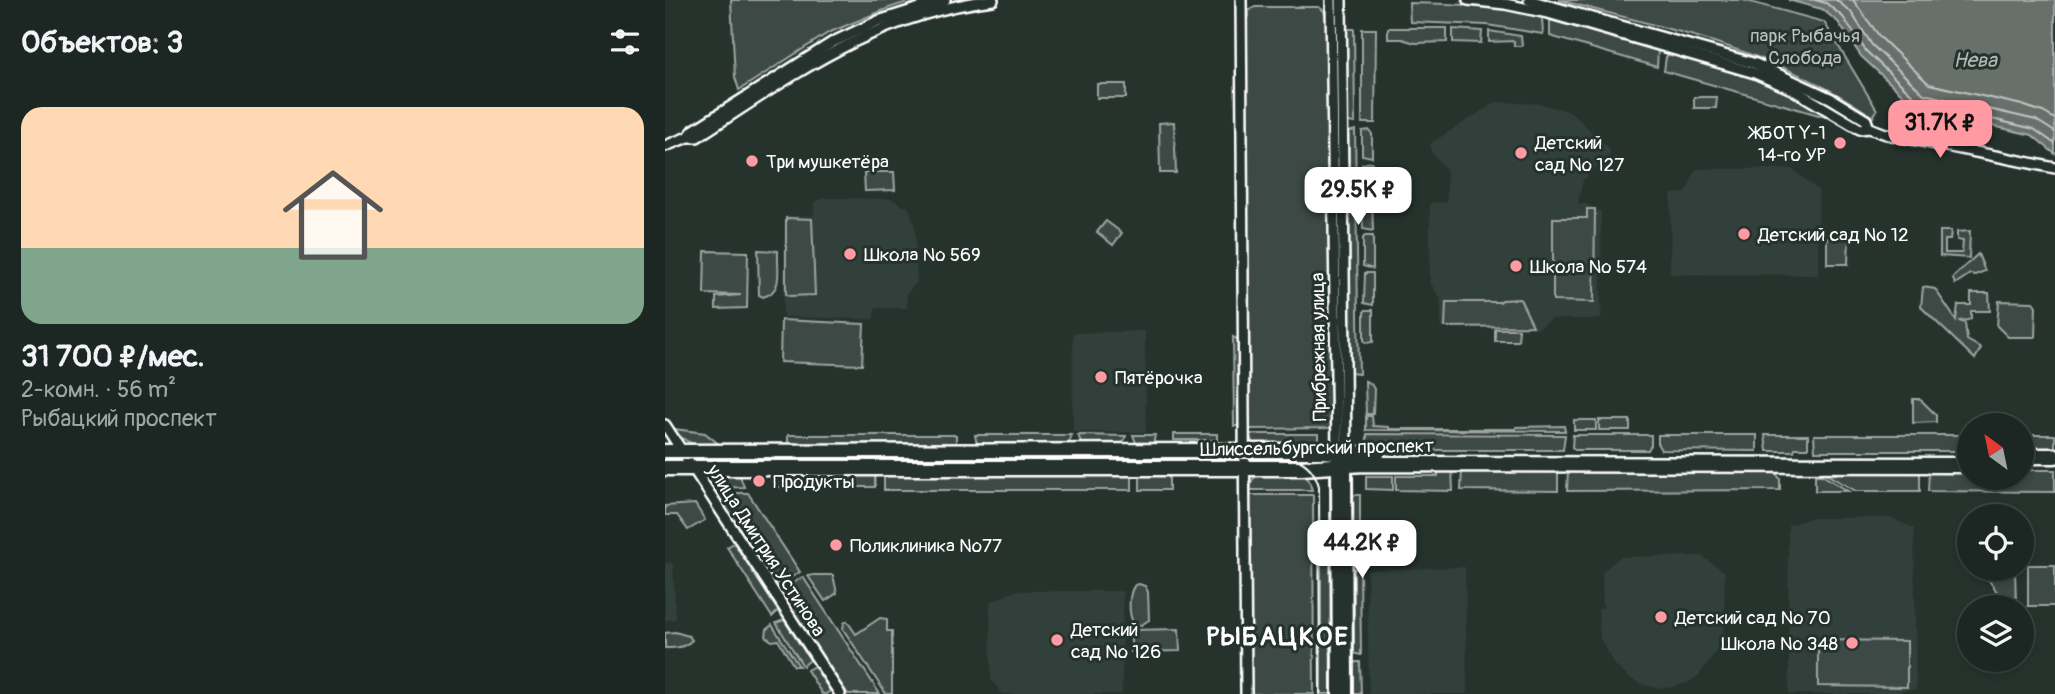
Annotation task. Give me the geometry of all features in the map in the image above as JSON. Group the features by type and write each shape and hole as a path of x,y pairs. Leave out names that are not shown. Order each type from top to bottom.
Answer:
{"main road":[{"name":"Шлиссельбургский проспект","path":"665,452 1245,451 1364,464 1957,465"},
{"name":"Шлиссельбургский проспект","path":"665,468 1245,468 1341,460 1957,456"},
{"path":"2034,456 2055,456"},
{"path":"2034,465 2055,465"}],"street":[{"path":"665,146 688,137 697,137 819,49 886,18 945,0"},
{"path":"741,104 823,56 866,35 918,17 993,0"},
{"path":"1241,0 1246,694"},
{"name":"Прибрежная улица","path":"1331,0 1347,694"},
{"name":"Прибрежная улица","path":"1338,694 1341,0"},
{"path":"1468,0 1538,11 1755,73 1792,89 1860,129 1869,128 1886,134 2055,168"},
{"path":"1529,0 1756,64 1830,98 1866,120 1869,128"},
{"name":"улица Дмитрия Устинова","path":"665,425 839,694"}],"shaded area":[{"path":"1496,102 1542,104 1571,112 1608,147 1611,154 1583,180 1578,202 1601,212 1601,319 1552,319 1539,328 1441,328 1441,299 1430,283 1430,203 1447,202 1447,171 1431,151 1431,143"},
{"name":"Детский сад № 12","path":"1696,169 1792,169 1818,190 1818,275 1670,274 1671,194 1686,193"},
{"name":"Школа № 569","path":"823,198 893,199 903,206 908,206 915,226 917,282 907,293 907,308 875,308 874,319 783,317 785,216 814,216 814,203"},
{"path":"1145,331 1146,432 1073,432 1073,333"},
{"name":"Школа № 348","path":"1811,518 1891,518 1914,528 1916,690 1902,690 1902,694 1789,694 1788,525"},
{"name":"Детский сад № 70","path":"1702,556 1725,572 1724,627 1718,649 1699,675 1689,682 1659,688 1629,678 1615,665 1600,639 1598,609 1603,608 1602,572 1620,557"},
{"path":"670,562 673,565 676,619 665,620 665,563"},
{"path":"1465,567 1467,694 1369,694 1367,570"},
{"name":"Детский сад № 126","path":"1016,591 1123,591 1122,694 1002,694 991,679 990,602"}],"green space":[{"path":"731,0 914,0 828,33 739,90 735,77"},
{"name":"парк Рыбачья Слобода","path":"1559,0 1743,0 1824,22 1877,110 1873,117 1836,94 1761,58 1682,33"},
{"path":"1409,3 1476,6 1526,13 1542,18 1543,34 1487,25 1410,22"},
{"path":"1319,7 1324,11 1326,19 1332,428 1249,429 1246,23 1250,9"},
{"path":"1550,20 1658,50 1657,67 1550,36"},
{"path":"1388,28 1447,28 1447,42 1415,43 1388,39"},
{"path":"1346,29 1354,29 1355,123 1348,122"},
{"path":"1362,29 1376,29 1375,123 1362,123"},
{"path":"1453,29 1482,31 1481,43 1453,42"},
{"path":"1489,31 1521,36 1522,46 1514,46 1514,41 1489,42"},
{"path":"1670,53 1752,77 1802,99 1840,121 1664,71 1666,57"},
{"path":"1097,84 1126,84 1126,98 1097,98"},
{"path":"1694,97 1717,97 1716,108 1694,108"},
{"path":"1174,122 1176,173 1160,173 1159,123"},
{"path":"1355,130 1359,374 1351,373 1348,132"},
{"path":"1369,130 1372,134 1372,157 1362,155 1362,131"},
{"path":"1372,162 1372,194 1364,194 1362,164"},
{"path":"864,172 894,172 895,190 865,191"},
{"path":"1364,199 1372,199 1373,231 1363,229"},
{"path":"1587,209 1595,209 1594,302 1553,301 1553,218 1587,218"},
{"path":"786,218 812,219 815,295 786,294"},
{"path":"1106,221 1122,233 1113,245 1097,232"},
{"path":"1940,231 1951,231 1950,240 1945,240 1945,253 1962,253 1963,241 1957,240 1957,232 1970,231 1969,258 1940,256"},
{"path":"1365,236 1373,236 1373,269 1363,266"},
{"path":"1827,237 1849,237 1848,264 1827,264"},
{"path":"758,250 778,251 777,285 770,294 763,297 759,295"},
{"path":"705,251 748,252 747,308 716,309 716,297 741,295 704,294"},
{"path":"1978,254 1985,271 1970,274 1955,284 1954,276"},
{"path":"1365,273 1373,273 1373,305 1364,303"},
{"path":"1923,287 1935,289 1956,320 1958,305 1971,305 1971,293 1989,293 1990,311 1971,311 1971,318 1959,321 1965,323 1967,340 1981,348 1975,359 1921,307"},
{"path":"1520,299 1533,326 1445,327 1446,302 1500,302"},
{"path":"1999,301 2033,302 2036,306 2035,337 2008,337 1997,326"},
{"path":"1373,310 1373,342 1366,343 1364,312"},
{"path":"781,320 864,324 862,365 780,362"},
{"path":"1495,329 1519,329 1518,341 1495,341"},
{"path":"1233,337 1239,340 1240,426 1234,426"},
{"path":"1365,381 1374,389 1373,414 1366,414"},
{"path":"1913,399 1920,399 1936,415 1936,422 1913,423"},
{"path":"1366,416 1372,416 1373,426 1389,429 1516,429 1564,426 1565,431 1366,430"},
{"path":"1574,420 1596,420 1596,430 1574,430"},
{"path":"1599,420 1630,420 1630,430 1599,430"},
{"path":"674,429 705,433 720,445 689,442"},
{"path":"1174,434 1217,434 1217,440 1174,440"},
{"path":"1249,434 1318,434 1318,445 1257,445"},
{"path":"1367,434 1565,435 1563,450 1367,450"},
{"path":"788,435 956,435 956,445 788,445"},
{"path":"975,435 1072,435 1068,445 977,445"},
{"path":"1078,435 1126,436 1122,445 1082,445"},
{"path":"1133,435 1155,435 1153,445 1137,445"},
{"path":"1573,435 1651,435 1651,445 1648,450 1575,450 1572,447"},
{"path":"1658,435 1757,435 1757,451 1661,450"},
{"path":"1765,435 1808,435 1808,448 1767,451"},
{"path":"1814,435 1957,435 1957,451 1815,451"},
{"path":"2034,435 2055,435 2055,451 2034,451"},
{"path":"1438,469 1452,469 1453,491 1396,490 1396,476 1438,476"},
{"path":"1462,469 1558,469 1558,491 1461,490"},
{"path":"1568,469 1774,470 1780,479 1780,490 1567,491"},
{"path":"1836,470 1920,470 1920,491 1856,491 1828,475 1836,474"},
{"path":"1929,470 1957,470 1957,490 2034,490 2034,470 2055,470 2055,492 1928,491"},
{"path":"739,473 744,487 714,488 714,480 719,475"},
{"path":"884,473 1132,473 1132,490 884,490"},
{"path":"1140,473 1169,474 1169,490 1140,490"},
{"path":"1259,474 1304,474 1312,490 1250,490 1252,480"},
{"path":"776,475 812,475 812,487 776,487"},
{"path":"858,475 875,475 875,487 857,487"},
{"path":"1815,475 1822,475 1848,491 1815,491"},
{"path":"1366,476 1393,476 1393,490 1366,489"},
{"path":"716,493 748,493 800,572 776,584"},
{"path":"1250,495 1313,495 1314,694 1250,694"},
{"path":"1352,495 1360,495 1360,558 1352,556"},
{"path":"695,504 705,520 688,530 677,515 665,515 665,506"},
{"path":"1325,523 1332,523 1333,694 1321,694 1321,558 1324,557"},
{"path":"734,543 778,611 772,617 727,547"},
{"path":"2034,565 2055,565 2055,606 2034,606 2034,595 2028,595 2028,581 2034,581"},
{"path":"1360,567 1361,655 1352,653 1352,570"},
{"path":"833,575 837,593 825,601 808,576"},
{"path":"803,577 880,694 848,694 782,594 785,588"},
{"path":"1989,581 2015,581 2016,595 1999,595"},
{"path":"1135,585 1145,586 1148,592 1149,620 1141,625 1134,624 1130,610 1131,593"},
{"path":"880,618 887,619 887,631 892,631 892,694 886,694 843,629 847,621 856,634"},
{"path":"784,620 810,660 803,666 776,623"},
{"path":"772,625 799,666 794,666 778,640 772,641 766,637 767,629"},
{"path":"1179,629 1180,651 1131,652 1131,630"},
{"path":"675,632 689,636 692,640 680,647 665,648 665,633"},
{"path":"1818,640 1907,641 1907,687 1818,686"},
{"path":"1360,662 1361,694 1352,694 1352,664"},
{"path":"814,666 830,691 826,694 822,694 807,670"}],"water":[{"name":"Нева","path":"1788,0 2055,0 2055,154 2032,135 1918,109 1861,56 1838,22 1822,9"}],"tram line":[{"path":"665,458 1295,458 1310,469 1319,486 1320,694"}],"place":[{"name":"ЖБОТ Y-1 14-го УР","path":"1840,143"},
{"name":"Детский сад № 127","path":"1521,153"},
{"name":"Три мушкетёра","path":"752,161"},
{"name":"Детский сад № 12","path":"1744,234"},
{"name":"Школа № 569","path":"850,254"},
{"name":"Школа № 574","path":"1516,266"},
{"name":"Пятёрочка","path":"1101,377"},
{"name":"Продукты","path":"759,481"},
{"name":"Поликлиника №77","path":"836,545"},
{"name":"Детский сад № 70","path":"1661,617"},
{"name":"Детский сад № 126","path":"1057,640"},
{"name":"Школа № 348","path":"1852,643"}],"district":[{"name":"РЫБАЦКОЕ","path":"1278,636"}]}
